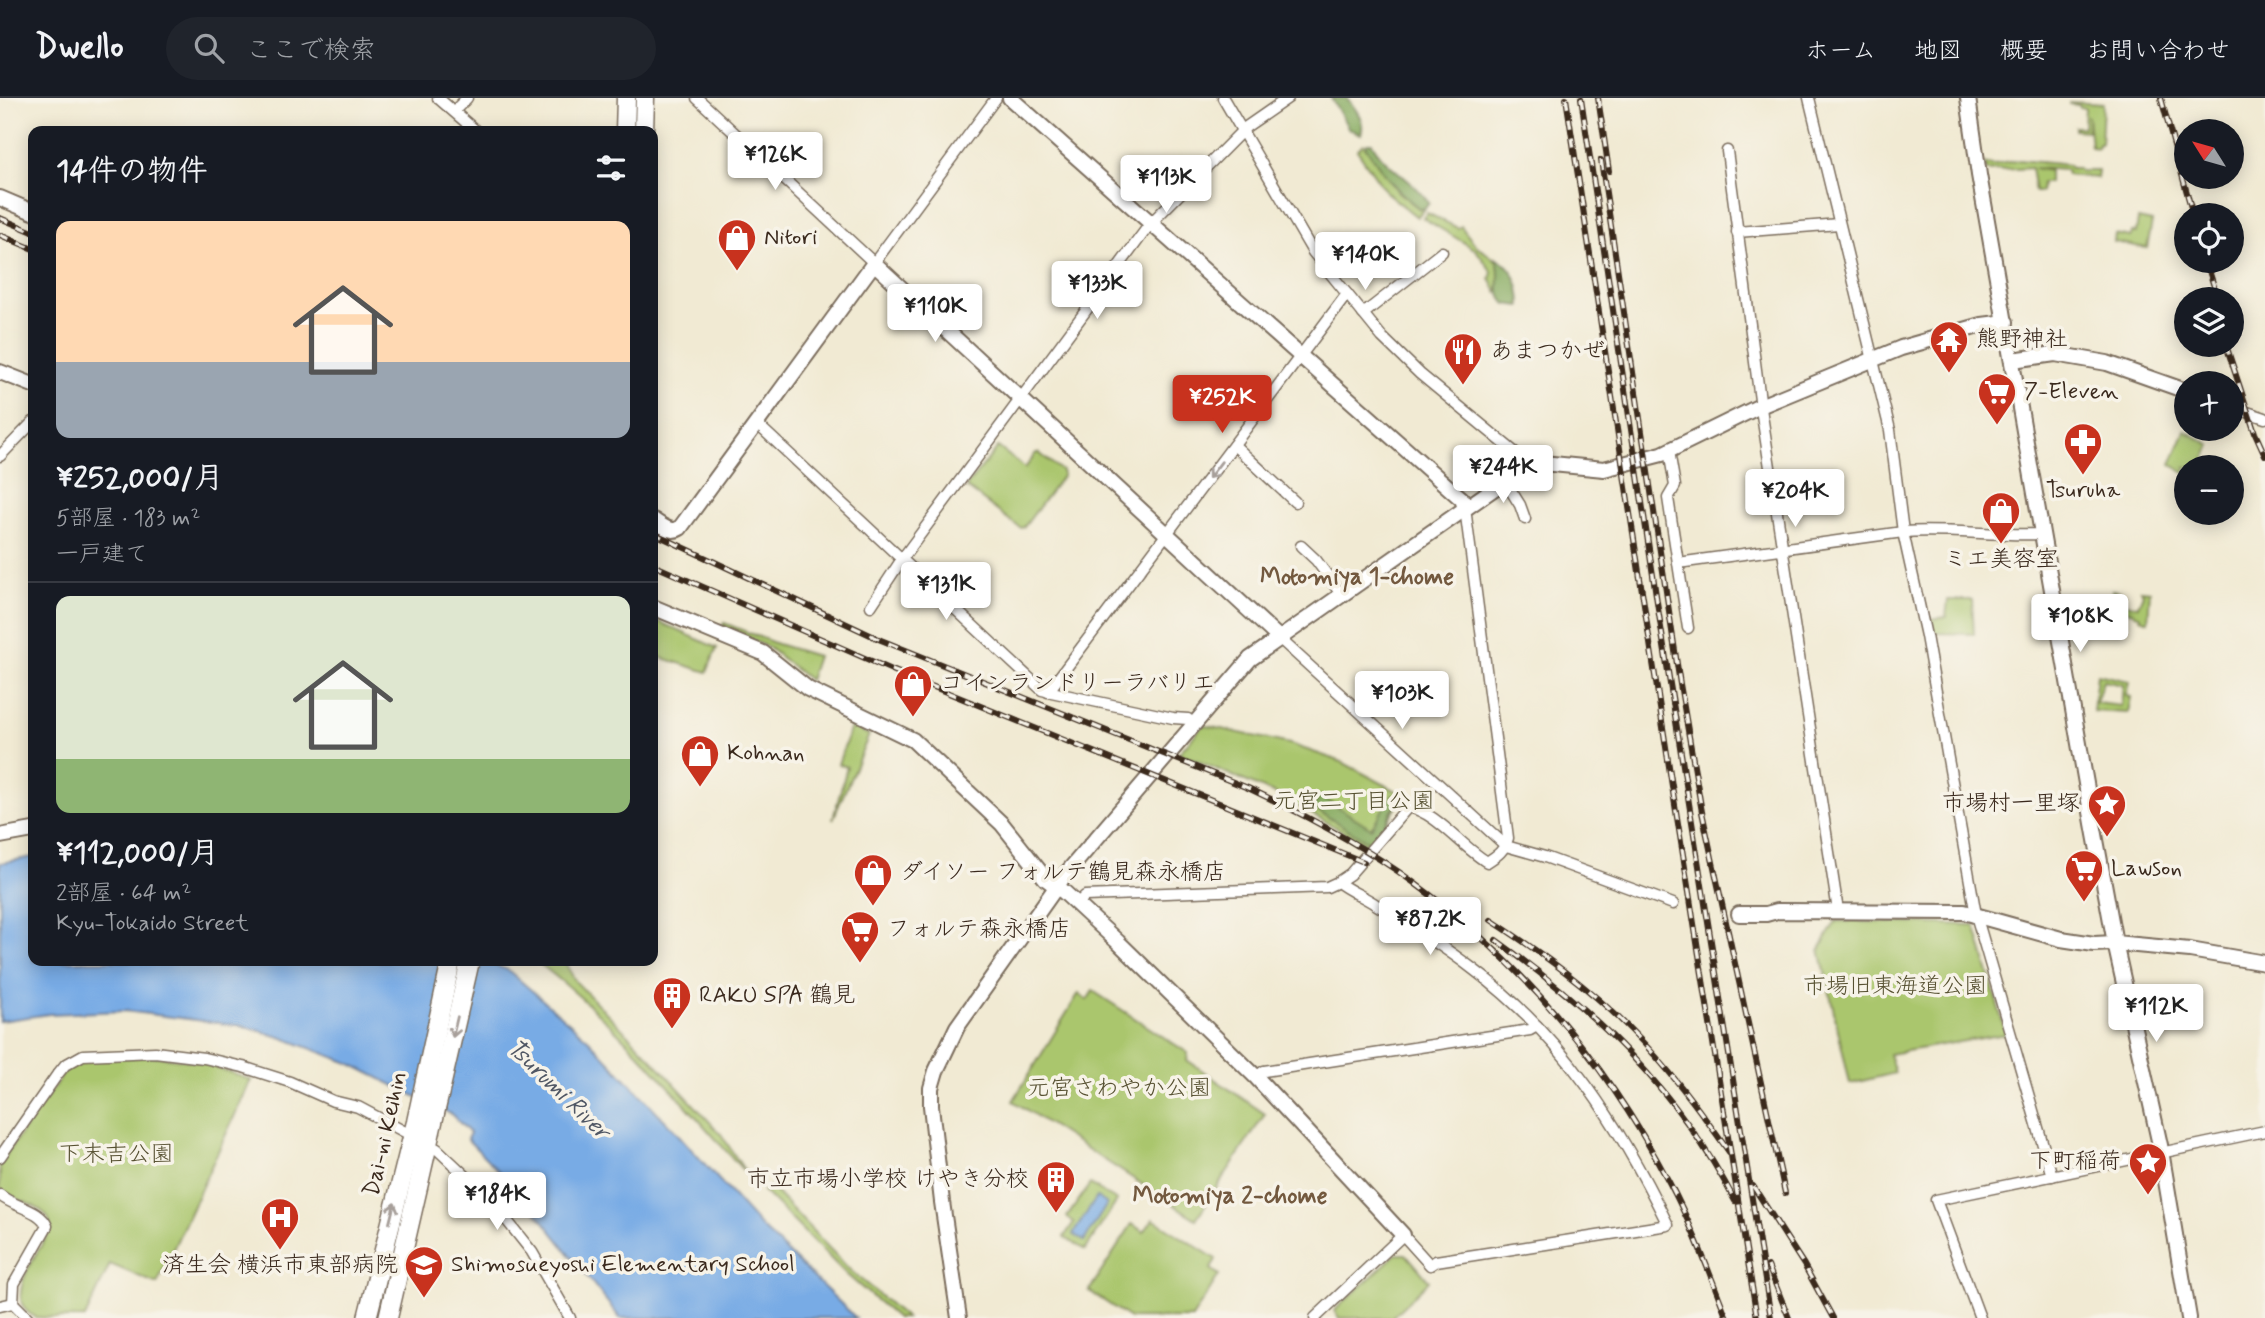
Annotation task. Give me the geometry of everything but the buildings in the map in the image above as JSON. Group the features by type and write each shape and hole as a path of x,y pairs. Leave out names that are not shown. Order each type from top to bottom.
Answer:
{"highway":[{"path":"625,126 626,98"},
{"path":"644,126 645,98"},
{"name":"Dai-ni Keihin","path":"388,1318 420,1139 417,1109 451,966"},
{"name":"Dai-ni Keihin","path":"367,1318 420,1139 436,1111 469,966"}],"street":[{"path":"438,98 470,126"},
{"path":"454,111 467,98"},
{"path":"697,98 1506,846 1545,857 1673,904"},
{"path":"658,523 671,530 681,528 996,98"},
{"path":"1010,98 1462,499 1508,838 1501,853 1487,862 1444,827 1418,810 1408,807 1350,874 1327,887 1085,896 1077,904"},
{"path":"1223,98 1313,252 1382,337 1420,374 1529,464 1604,469 1668,451 1760,406 1872,359 1936,336 1982,325 2006,323"},
{"path":"871,606 902,559 1150,224 1246,127 1288,98"},
{"path":"1810,98 1890,429 1903,532 1926,636 1976,915 2052,1176"},
{"path":"1968,98 2041,534 2115,943 2161,1152 2189,1318"},
{"path":"1727,151 1760,406 1838,911"},
{"path":"0,198 28,210"},
{"path":"1737,232 1839,225"},
{"path":"1363,314 1442,252"},
{"path":"1048,692 1347,294"},
{"path":"2011,359 2055,355 2107,363 2174,387"},
{"path":"0,372 28,383"},
{"path":"2244,411 2265,418"},
{"path":"756,423 1041,690 1188,719 1194,724"},
{"path":"0,456 28,427"},
{"path":"1234,445 1295,502"},
{"path":"1668,451 1675,486 1668,498 1688,628"},
{"path":"960,1318 932,1123 931,1088 942,1056 957,1027 1056,887 1250,659 1529,464"},
{"path":"1505,481 1520,505 1524,519"},
{"path":"1678,563 1903,532 1937,530 2008,535 2041,534"},
{"path":"1301,546 1341,594"},
{"path":"658,609 763,653 808,689 913,740 1002,824 1045,878 1077,904 1256,1077 1430,1265 1436,1261 1668,1225 1606,1111 1570,1062 1537,1026 1474,969 1416,929 1338,882"},
{"path":"0,836 28,831"},
{"path":"1739,914 1766,914 1777,911 1964,912 2062,939 2094,944 2115,943 2190,950 2265,963"},
{"path":"1256,1077 1264,1070 1518,1032 1537,1026"},
{"path":"0,1157 65,1065 83,1055 155,1052 204,1058 243,1067 290,1082 333,1101 358,1107 437,1149 498,1208 532,1252 570,1318"},
{"path":"1980,1318 1936,1200 2265,1131"},
{"path":"0,1195 41,1217 47,1226 14,1284 13,1303 28,1318"},
{"path":"1315,1318 1403,1235"},
{"path":"0,1306 13,1303"}],"green space":[{"path":"1331,98 1347,98 1361,119 1361,134 1349,129"},
{"path":"2069,102 2103,104 2101,144 2098,144 2097,148 2091,147 2088,116 2088,131 2075,130 2075,127 2084,127 2085,108"},
{"path":"1372,143 1385,160 1416,187 1429,203 1425,208 1420,209 1397,188 1365,146"},
{"path":"1363,144 1398,192 1420,209 1425,208 1417,217 1386,192 1357,150"},
{"path":"2019,160 2069,165 2079,171 2098,171 2097,178 2067,175 2066,170 2034,168 2049,171 2049,183 2042,183 2041,192 2035,192 2031,168 1986,171 1985,164 1995,165"},
{"path":"1427,213 1458,228 1461,226 1476,245 1498,263 1500,273 1497,292 1490,279 1492,272 1476,250 1423,218"},
{"path":"2138,219 2152,222 2147,248 2114,242 2115,234 2131,237 2132,232 2136,233"},
{"path":"1496,258 1512,271 1520,291 1521,306 1506,304 1502,299"},
{"path":"2181,441 2204,441 2211,445 2207,455 2175,455"},
{"path":"998,447 1025,468 1036,453 1039,453 1062,471 1063,475 1024,527 1020,528 967,488"},
{"path":"2113,590 2121,592 2119,602 2138,606 2143,594 2141,590 2150,591 2148,621 2120,608 2115,620 2112,619"},
{"path":"1948,600 1972,600 1974,634 1929,633 1925,620 1946,617"},
{"path":"658,621 717,648 707,672 658,657"},
{"path":"724,623 817,656 809,680 768,647 722,627"},
{"path":"2097,674 2129,681 2126,696 2131,697 2128,713 2093,711","holes":["2103,681 2123,685 2121,706 2096,703"]},
{"name":"元宮二丁目公園","path":"1203,725 1290,744 1342,762 1404,795 1371,847 1278,795 1179,753"},
{"path":"851,727 869,735 833,819 847,767 838,764"},
{"path":"1393,794 1400,798 1372,844 1313,808 1320,796 1371,828"},
{"name":"市場旧東海道公園","path":"1836,921 1975,925 2006,1034 1889,1054 1895,1073 1850,1084 1820,949"},
{"path":"542,966 567,966 576,982 721,1134 748,1176 621,1036"},
{"name":"元宮さわやか公園","path":"1093,991 1188,1053 1187,1060 1265,1114 1196,1219 1013,1101 1079,993 1087,1000"},
{"name":"下末吉公園","path":"155,1056 201,1062 251,1080 157,1284 110,1264 85,1318 36,1317 26,1310 21,1301 21,1289 30,1264 50,1232 50,1223 40,1210 0,1189 0,1163 68,1067 85,1057"},
{"path":"1090,1184 1117,1201 1085,1250 1064,1237 1074,1222 1067,1217"},
{"path":"770,1186 850,1270 906,1318 897,1318 847,1275 763,1191"},
{"path":"1153,1219 1216,1259 1211,1269 1219,1275 1192,1318 1130,1318 1089,1291 1132,1224 1144,1232"},
{"path":"1396,1254 1406,1254 1429,1281 1391,1318 1339,1318 1334,1311"}],"water":[{"name":"Tsurumi River","path":"28,858 28,966 497,966 508,970 589,1040 762,1228 856,1318 620,1318 526,1199 467,1139 470,1133 451,1114 349,1063 243,1026 125,1011 49,1014 0,1021 0,863"},
{"path":"1097,1197 1107,1204 1084,1241 1073,1234"}],"railway":[{"path":"1566,98 1757,1318"},
{"path":"1581,98 1659,615 1771,1318"},
{"path":"1598,98 1609,171"},
{"path":"2161,98 2190,203"},
{"path":"1601,160 1680,684 1702,812 1785,1193"},
{"path":"0,218 28,230"},
{"path":"0,235 28,247"},
{"path":"2210,273 2214,287"},
{"path":"2230,357 2265,455"},
{"path":"658,535 881,640 1248,788 1333,831 1413,882 1490,946 1525,981 1558,1017 1618,1096 1645,1138 1677,1198 1727,1318"},
{"path":"658,567 892,670 1364,862"},
{"path":"1491,920 1564,971 1615,1014 1645,1044 1695,1104 1729,1152"},
{"path":"1496,940 1567,995 1631,1056 1687,1123 1735,1201"},
{"path":"1753,1186 1804,1265 1833,1318"},
{"path":"1768,1266 1789,1318"}],"place":[{"name":"Nitori","path":"737,272"},
{"name":"熊野神社","path":"1949,374"},
{"name":"あまつかぜ","path":"1463,386"},
{"name":"7-Eleven","path":"1997,426"},
{"name":"Tsuruha","path":"2083,476"},
{"name":"ミエ美容室","path":"2001,545"},
{"name":"コインランドリーラバリエ","path":"913,718"},
{"name":"Kohnan","path":"700,788"},
{"name":"市場村一里塚","path":"2107,838"},
{"name":"Lawson","path":"2084,903"},
{"name":"ダイソー フォルテ鶴見森永橋店","path":"873,907"},
{"name":"フォルテ森永橋店","path":"860,964"},
{"name":"RAKU SPA 鶴見","path":"672,1030"},
{"name":"下町稲荷","path":"2148,1196"},
{"name":"市立市場小学校 けやき分校","path":"1056,1214"},
{"name":"済生会 横浜市東部病院","path":"280,1251"},
{"name":"Shimosueyoshi Elementary School","path":"424,1299"}],"district":[{"name":"Motomiya 1-chome","path":"1357,577"},
{"name":"Motomiya 2-chome","path":"1230,1196"}]}
